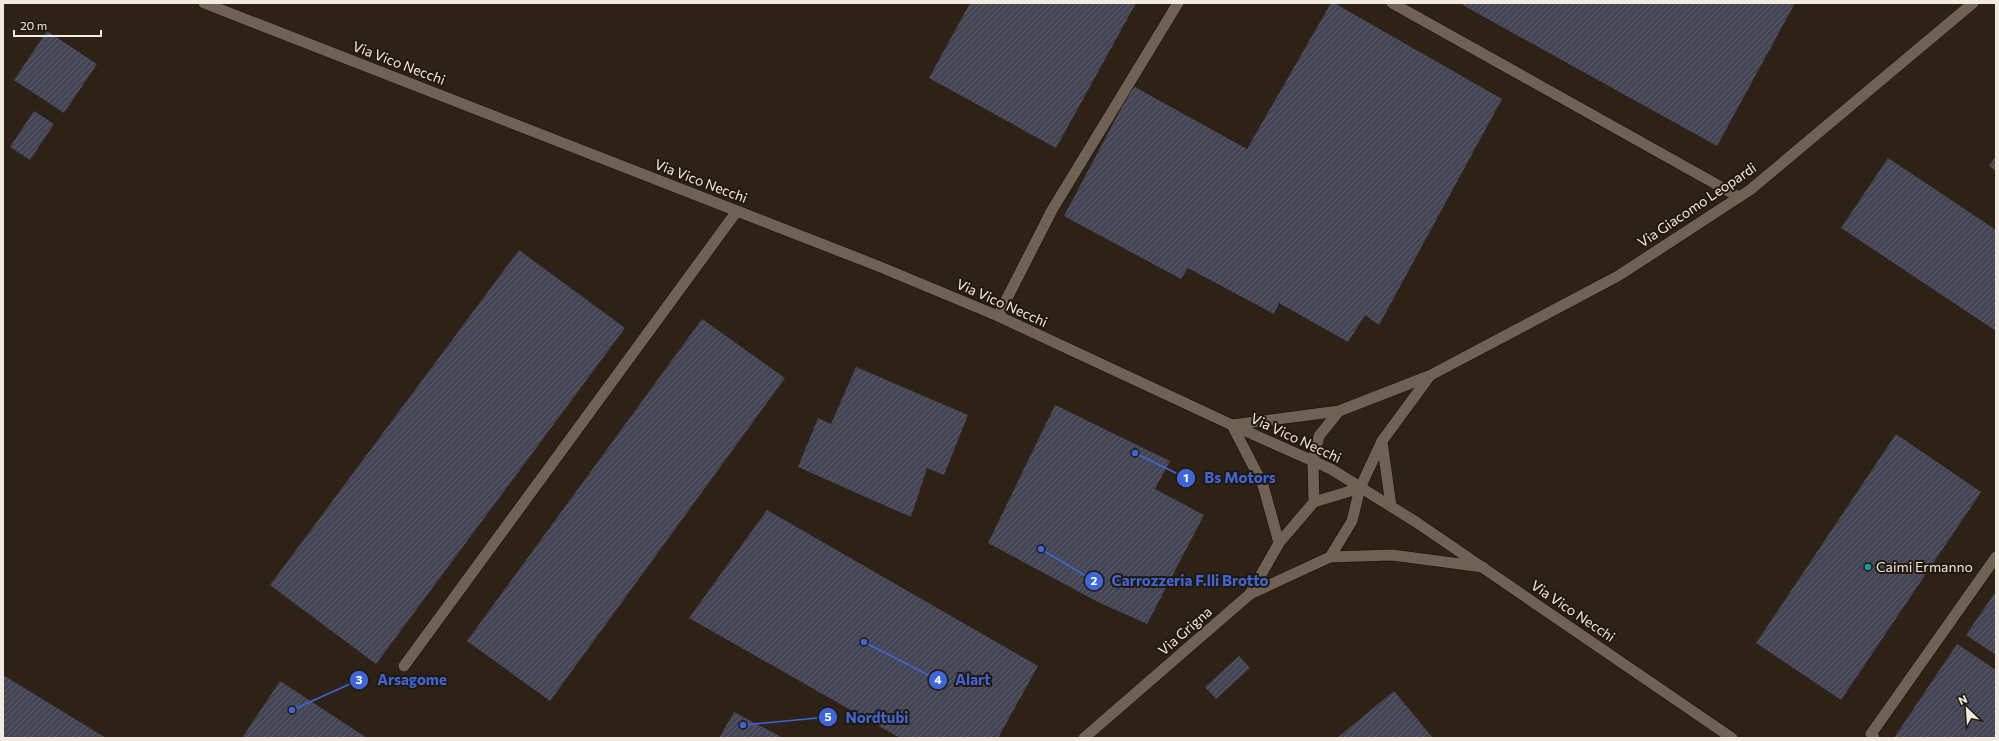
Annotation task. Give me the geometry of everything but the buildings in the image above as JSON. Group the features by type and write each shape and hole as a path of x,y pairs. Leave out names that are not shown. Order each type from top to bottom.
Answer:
{"street":[{"name":"Via Vico Necchi","path":"204,3 878,266 998,316 1232,425 1331,469 1391,506 1732,738"},
{"path":"998,316 1052,210 1178,3"},
{"path":"1392,3 1739,197"},
{"name":"Via Giacomo Leopardi","path":"1232,425 1339,411 1429,376 1618,276 1750,190 1973,3"},
{"path":"404,666 737,211"},
{"path":"1330,557 1352,522 1360,488 1382,441 1429,376"},
{"path":"1314,502 1313,462 1319,436 1339,411"},
{"path":"1232,425 1263,485 1279,543"},
{"path":"1382,441 1391,506"},
{"path":"1250,594 1279,543 1314,502 1360,488"},
{"name":"Via Grigna","path":"1084,738 1250,594 1330,557 1392,555 1483,568"},
{"path":"1874,738 1871,734 1996,557"}],"place":[{"name":"Bs Motors","path":"1135,453"},
{"name":"Carrozzeria F.lli Brotto","path":"1041,549"},
{"name":"Caimi Ermanno","path":"1868,567"},
{"name":"Alart","path":"864,642"},
{"name":"Arsagome","path":"292,710"},
{"name":"Nordtubi","path":"743,725"}]}
